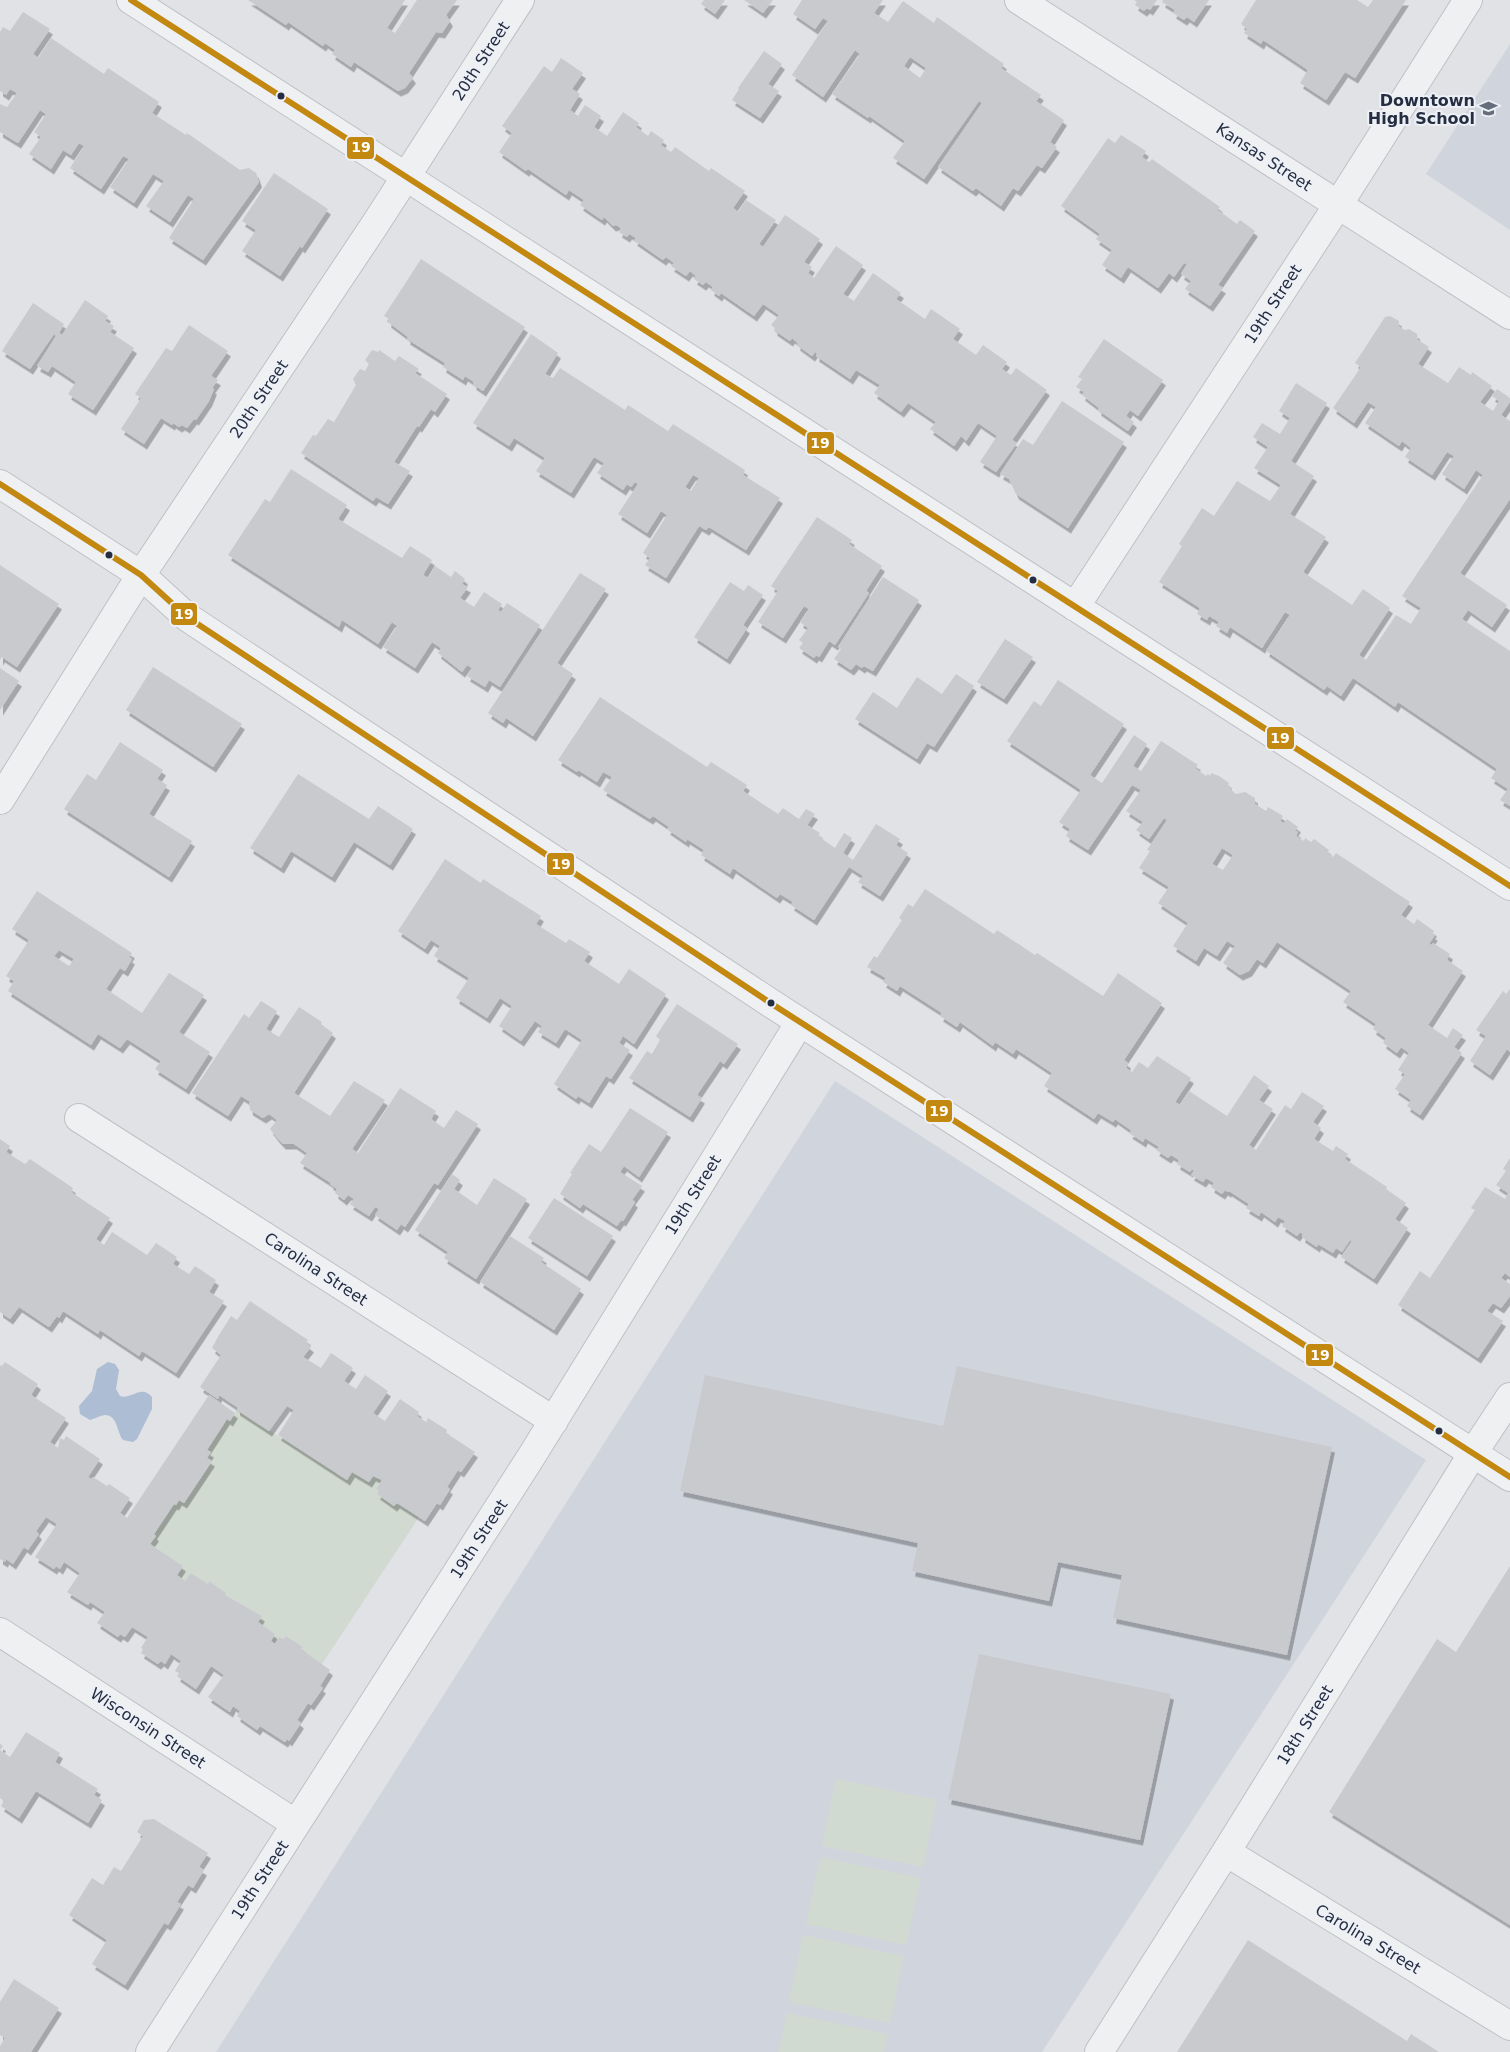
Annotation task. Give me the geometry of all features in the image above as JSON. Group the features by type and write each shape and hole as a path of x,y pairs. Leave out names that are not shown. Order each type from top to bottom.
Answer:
{"street":[{"path":"131,0 1510,886"},
{"name":"20th Street","path":"0,800 141,576 406,178 520,0"},
{"name":"Kansas Street","path":"1019,0 1510,315"},
{"name":"19th Street","path":"1075,607 1338,205 1468,0"},
{"path":"0,484 141,576 187,617 800,1022 1510,1477"},
{"name":"19th Street","path":"150,2052 554,1421 800,1022"},
{"name":"Carolina Street","path":"79,1118 554,1421"},
{"name":"18th Street","path":"1099,2052 1226,1852 1472,1453 1510,1397"},
{"name":"Wisconsin Street","path":"0,1632 296,1824"},
{"name":"Carolina Street","path":"1226,1852 1510,2026"}],"shaded area":[{"name":"Downtown High School","path":"1510,44 1510,230 1426,174"},
{"path":"835,1081 1426,1460 1042,2052 216,2052"},
{"path":"237,1410 347,1480 352,1472 369,1482 373,1476 382,1480 376,1489 379,1491 377,1494 394,1506 397,1503 419,1517 322,1664 301,1649 303,1647 286,1636 284,1639 279,1637 275,1644 271,1641 275,1634 258,1622 262,1616 225,1595 226,1593 209,1581 208,1584 191,1573 185,1581 177,1575 183,1566 150,1544 155,1536 154,1534 174,1504 176,1505 179,1500 184,1503 212,1461 207,1458 211,1452 207,1450 227,1419 230,1421"},
{"path":"836,1779 937,1800 923,1867 822,1846"},
{"path":"820,1857 921,1878 906,1945 806,1924"},
{"path":"803,1935 904,1956 890,2023 789,2002"},
{"path":"787,2013 888,2034 884,2052 778,2052"}],"water":[{"path":"108,1362 115,1364 119,1370 116,1389 120,1396 124,1397 144,1392 152,1397 152,1409 137,1439 133,1442 123,1440 115,1421 109,1416 103,1415 90,1420 80,1414 79,1406 92,1391 97,1369"}],"building":[{"path":"248,0 405,0 387,28 395,33 417,0 457,0 446,15 450,21 442,33 436,32 409,73 413,78 405,88 398,91 354,62 351,67 332,54 335,50 325,43 323,46 288,22 286,25"},
{"path":"704,0 725,0 715,14 701,4"},
{"path":"744,0 773,0 763,13"},
{"path":"802,0 883,0 874,13 888,22 903,1 934,23 937,17 1004,64 1001,68 1041,95 1036,101 1064,120 1050,142 1057,147 1042,168 1037,165 1018,191 1013,188 1001,206 976,188 973,191 938,167 982,103 979,101 924,179 893,158 905,141 869,116 868,118 832,94 860,54 855,50 823,97 792,75 828,21 823,18 815,29 793,14","holes":["910,57 926,68 920,78 904,66"]},
{"path":"1134,0 1157,0 1150,10 1147,8 1144,11 1135,5 1137,2"},
{"path":"1163,0 1209,0 1194,22 1187,17 1184,20 1173,13 1175,10 1162,2"},
{"path":"1256,0 1357,0 1368,7 1373,0 1406,0 1355,78 1345,72 1326,100 1300,83 1308,70 1263,40 1261,44 1244,33 1247,29 1241,24"},
{"path":"23,12 50,29 33,54 38,58 51,38 104,74 108,68 159,102 152,113 186,135 187,133 240,170 249,168 256,173 259,182 203,260 169,238 194,199 188,195 170,222 146,206 164,181 153,174 134,203 110,187 129,159 123,156 101,189 70,168 84,146 79,143 71,155 63,150 51,169 29,154 41,137 34,132 46,114 40,110 18,143 0,132 0,104 7,107 17,93 10,89 6,95 0,91 0,32 3,27 10,31"},
{"path":"764,51 782,64 768,84 779,91 760,118 732,100 738,88"},
{"path":"561,58 583,73 572,89 580,94 570,110 578,116 585,105 601,116 594,127 607,136 623,112 639,123 636,127 648,136 651,131 664,140 661,145 671,152 675,147 709,171 711,168 745,191 733,208 738,212 746,200 776,220 759,244 763,247 785,215 820,239 804,262 812,267 808,273 814,278 836,246 863,265 843,294 854,301 873,273 901,293 896,299 925,319 931,309 960,329 953,339 976,355 983,345 1007,362 1002,369 1011,375 1016,368 1047,390 1012,440 1017,443 996,472 980,462 997,436 978,423 966,441 961,436 954,446 930,429 936,422 908,403 901,412 874,393 880,385 856,370 850,379 816,356 815,352 812,356 797,345 798,343 792,338 790,341 774,330 775,328 771,325 779,315 763,304 754,316 721,293 719,296 711,290 713,287 706,282 703,285 694,279 696,276 690,271 686,276 671,266 674,263 666,257 663,260 634,240 636,238 629,234 627,237 619,232 621,228 616,225 613,226 604,217 602,220 580,205 584,200 569,190 566,195 499,152 512,133 502,126 544,66 552,72"},
{"path":"1121,135 1146,151 1142,157 1149,162 1152,159 1220,207 1217,210 1237,224 1240,220 1255,231 1218,285 1223,288 1210,306 1185,289 1191,281 1181,274 1187,264 1184,263 1174,277 1169,273 1158,288 1128,267 1121,278 1102,265 1112,250 1096,239 1100,234 1061,206 1108,138 1115,143"},
{"path":"274,173 328,209 302,248 300,246 280,276 242,251 256,230 242,221"},
{"path":"421,259 525,327 483,391 465,376 463,380 443,367 445,363 407,339 408,337 388,322 389,319 384,316"},
{"path":"85,300 108,316 105,321 114,326 110,332 134,348 93,410 68,394 76,382 52,366 48,372 37,366 56,336 54,334 30,369 2,351 33,303 64,324 59,333 62,335"},
{"path":"1390,316 1399,321 1398,326 1405,330 1409,329 1417,334 1418,340 1429,347 1418,364 1448,383 1459,367 1471,375 1472,372 1492,386 1480,402 1493,411 1499,401 1492,396 1497,389 1510,398 1510,402 1501,415 1510,421 1510,499 1460,573 1507,605 1492,627 1468,610 1462,619 1510,651 1510,806 1500,800 1508,789 1491,778 1497,769 1398,702 1395,707 1353,678 1341,696 1327,686 1324,690 1266,651 1290,615 1285,612 1262,648 1230,627 1227,633 1216,626 1219,622 1209,616 1207,620 1197,614 1200,608 1159,582 1182,546 1179,544 1202,508 1214,516 1237,481 1270,501 1281,485 1254,468 1268,447 1253,437 1262,423 1280,434 1290,418 1279,411 1296,383 1327,403 1291,461 1314,476 1290,514 1326,537 1303,572 1352,605 1363,589 1390,608 1359,655 1366,660 1396,615 1411,624 1421,608 1402,596 1483,475 1476,470 1464,489 1442,474 1454,456 1447,452 1432,475 1405,457 1411,448 1402,441 1399,446 1365,423 1376,407 1368,402 1354,423 1333,408 1361,367 1355,363 1385,317"},
{"path":"189,325 228,351 211,376 218,380 212,388 214,389 209,401 196,420 194,419 187,428 182,425 179,427 173,423 172,425 161,418 144,444 121,429 141,398 135,394 166,348 172,351"},
{"path":"531,334 558,353 545,374 553,378 560,368 625,410 628,405 668,431 673,424 745,470 743,475 780,498 746,550 709,527 706,530 699,526 666,578 645,565 650,558 643,553 667,515 661,511 647,533 618,514 638,484 635,482 631,487 627,484 623,490 597,473 604,463 594,457 571,493 536,471 545,458 514,438 509,446 473,423","holes":["693,475 699,478 691,491 685,487"]},
{"path":"1104,339 1163,380 1138,416 1130,410 1126,416 1134,422 1128,431 1098,410 1099,408 1082,395 1084,392 1076,387 1082,379 1078,377"},
{"path":"372,350 378,352 379,350 395,361 399,356 419,369 415,373 447,394 435,412 431,409 419,427 417,426 394,462 410,471 388,504 376,497 373,501 301,453 313,435 316,436 328,419 334,422 356,385 353,379 360,369 365,371 369,364 365,360"},
{"path":"1062,401 1124,442 1068,528 1016,494 1009,479 1000,474 1023,439 1033,445"},
{"path":"291,469 347,505 338,519 402,558 410,546 432,560 423,575 428,578 435,566 451,577 455,571 465,579 462,584 468,587 460,598 474,607 484,592 502,604 498,610 501,612 507,603 540,625 500,687 489,680 485,687 467,676 472,668 467,665 462,672 438,653 441,648 432,642 415,668 383,647 397,626 392,622 378,644 342,620 339,627 228,555 265,499 270,502"},
{"path":"817,517 852,540 849,544 882,566 866,591 869,593 835,645 829,641 819,657 816,655 814,658 799,648 803,643 799,640 808,628 800,622 809,609 804,606 783,638 758,622 778,591 771,586"},
{"path":"0,565 59,604 17,667 2,657 0,660"},
{"path":"580,573 606,589 557,663 573,674 533,736 506,718 503,723 488,713"},
{"path":"883,577 919,600 873,671 856,664 851,670 834,659 841,649 838,647"},
{"path":"730,582 744,591 748,585 763,595 743,625 747,628 727,659 694,637"},
{"path":"1005,639 1033,657 1004,699 977,682"},
{"path":"153,667 242,724 213,767 126,710"},
{"path":"0,668 19,681 0,710"},
{"path":"956,674 974,686 934,747 927,743 917,759 855,719 873,692 897,708 917,677 942,694"},
{"path":"1058,680 1124,724 1090,775 1102,783 1134,735 1147,744 1133,766 1141,771 1161,741 1198,765 1195,768 1206,776 1208,774 1210,776 1211,773 1219,776 1229,783 1228,785 1231,787 1231,790 1236,794 1245,792 1255,798 1255,804 1266,811 1268,807 1283,816 1280,821 1284,823 1287,819 1298,827 1295,831 1298,832 1296,836 1304,841 1305,838 1311,842 1314,839 1329,850 1327,853 1333,857 1336,853 1410,902 1401,915 1414,924 1417,919 1434,931 1432,934 1435,935 1429,944 1432,945 1433,943 1450,954 1447,960 1463,971 1428,1025 1447,1038 1453,1028 1463,1035 1454,1047 1462,1053 1420,1115 1407,1106 1411,1100 1395,1089 1405,1074 1398,1070 1409,1053 1401,1047 1397,1053 1383,1043 1386,1038 1373,1029 1376,1024 1343,1002 1351,991 1277,942 1263,963 1257,959 1249,971 1240,975 1223,963 1235,946 1227,941 1217,956 1204,948 1196,961 1173,946 1188,923 1158,903 1169,887 1139,868 1150,851 1147,850 1167,820 1164,818 1149,839 1136,830 1143,822 1126,811 1141,790 1132,785 1088,850 1066,836 1070,829 1059,822 1081,790 1007,741 1034,701 1041,706","holes":["1222,848 1233,855 1223,870 1212,864"]},
{"path":"600,697 707,767 711,762 747,785 743,791 778,814 783,808 799,819 806,809 815,814 807,825 820,833 818,836 835,848 844,833 852,838 843,853 853,860 876,824 900,839 896,845 908,853 880,896 858,882 863,876 849,867 814,920 791,905 793,902 780,894 777,898 733,868 730,874 701,855 704,850 687,839 686,842 667,829 669,827 653,816 650,819 603,790 612,777 603,772 597,782 558,760"},
{"path":"120,742 163,770 157,779 167,785 149,814 192,841 169,877 64,809 87,774 96,780"},
{"path":"298,774 369,819 378,806 413,829 390,865 354,842 332,877 291,851 281,868 250,848"},
{"path":"445,859 481,883 483,879 541,916 536,924 566,943 569,939 590,952 584,961 619,984 629,969 666,994 634,1044 623,1036 619,1043 630,1050 611,1079 606,1076 589,1103 578,1096 576,1099 554,1084 582,1040 565,1029 556,1043 538,1032 542,1026 535,1021 521,1041 499,1026 512,1006 500,998 487,1018 456,998 469,978 434,956 440,946 431,940 425,949 398,931"},
{"path":"925,889 994,934 997,930 1035,955 1037,953 1103,996 1118,973 1162,1003 1124,1060 1128,1063 1126,1068 1132,1072 1139,1062 1148,1068 1157,1056 1191,1078 1175,1102 1180,1105 1189,1091 1227,1116 1254,1075 1269,1086 1259,1100 1273,1109 1249,1145 1256,1150 1285,1105 1291,1109 1302,1092 1324,1106 1313,1122 1321,1128 1314,1139 1333,1151 1336,1146 1348,1154 1345,1159 1387,1187 1386,1189 1406,1203 1395,1219 1408,1228 1374,1279 1341,1257 1352,1241 1350,1240 1342,1252 1336,1248 1333,1253 1318,1244 1317,1247 1302,1237 1303,1234 1300,1232 1297,1236 1282,1226 1285,1221 1278,1217 1275,1222 1261,1212 1259,1216 1246,1208 1249,1204 1229,1191 1225,1190 1222,1194 1211,1187 1214,1183 1206,1178 1203,1182 1191,1175 1194,1171 1192,1169 1190,1172 1177,1164 1179,1160 1171,1155 1168,1158 1156,1150 1159,1147 1145,1138 1143,1142 1129,1133 1132,1131 1115,1119 1113,1122 1098,1113 1094,1119 1044,1086 1052,1073 1016,1049 1013,1054 995,1042 993,1046 960,1022 957,1027 940,1016 942,1013 900,986 897,991 883,982 886,978 867,967 874,956 877,958 902,920 899,918 908,904 913,907"},
{"path":"37,891 132,953 129,957 132,959 125,971 120,968 106,989 142,1013 169,973 204,995 179,1032 210,1052 186,1089 155,1069 161,1061 127,1039 120,1048 98,1034 91,1045 8,991 14,981 6,976 29,940 12,929","holes":["59,950 74,959 69,966 54,956"]},
{"path":"1510,989 1510,1052 1507,1049 1490,1075 1470,1061 1486,1036 1476,1030 1503,991 1506,994"},
{"path":"261,1001 277,1011 266,1029 279,1037 299,1007 322,1022 321,1024 333,1033 294,1093 330,1116 354,1081 385,1100 352,1149 358,1153 400,1088 436,1111 431,1119 444,1128 456,1110 478,1124 438,1185 434,1183 405,1227 401,1224 397,1230 375,1215 379,1209 375,1207 369,1216 350,1204 354,1199 348,1195 344,1200 335,1193 337,1189 331,1183 300,1163 307,1153 294,1144 283,1144 270,1129 277,1120 269,1114 263,1118 250,1110 249,1101 241,1096 228,1116 192,1093 244,1014 249,1018"},
{"path":"677,1004 738,1044 724,1064 720,1061 697,1095 702,1098 690,1117 629,1078 647,1051 652,1054 660,1040 656,1036"},
{"path":"630,1108 668,1132 639,1177 624,1166 620,1172 642,1186 632,1200 635,1202 623,1221 621,1220 617,1226 583,1204 580,1208 560,1194 572,1174 570,1173 589,1144 601,1152"},
{"path":"0,1139 10,1146 6,1152 25,1164 30,1159 73,1188 71,1192 110,1218 96,1239 104,1245 112,1232 147,1255 156,1243 177,1257 173,1264 189,1274 195,1266 216,1280 209,1292 224,1301 176,1373 142,1351 139,1356 100,1330 98,1334 63,1311 59,1318 57,1316 49,1327 19,1307 10,1319 0,1312"},
{"path":"1510,1158 1510,1277 1505,1273 1501,1278 1510,1284 1510,1296 1501,1308 1493,1303 1487,1311 1503,1321 1478,1358 1398,1305 1420,1271 1430,1278 1475,1210 1471,1208 1485,1187 1505,1199 1508,1193 1496,1185 1506,1171 1503,1169"},
{"path":"452,1174 460,1180 454,1189 477,1205 494,1178 527,1199 476,1279 444,1258 448,1252 415,1230"},
{"path":"554,1198 613,1236 587,1276 528,1238"},
{"path":"510,1236 544,1258 541,1262 581,1289 554,1330 480,1282"},
{"path":"250,1301 308,1340 306,1343 311,1347 303,1357 321,1368 331,1353 353,1368 344,1381 356,1389 365,1375 388,1391 373,1413 385,1421 400,1399 419,1412 417,1416 426,1422 428,1418 447,1430 446,1433 475,1452 461,1472 458,1470 447,1487 450,1489 440,1505 437,1503 425,1521 397,1503 394,1506 377,1494 379,1491 376,1489 382,1480 373,1476 369,1482 352,1472 347,1480 278,1435 294,1410 287,1406 269,1431 237,1410 237,1407 219,1395 218,1399 200,1387 221,1355 212,1348 219,1335 231,1316 237,1320"},
{"path":"5,1362 38,1384 31,1395 66,1418 50,1442 58,1448 60,1438 64,1440 66,1436 100,1459 88,1477 91,1479 93,1477 107,1486 109,1484 130,1498 120,1513 127,1518 209,1395 235,1413 230,1421 227,1419 207,1450 211,1452 207,1458 212,1461 184,1503 179,1500 176,1505 174,1504 154,1534 156,1536 150,1544 183,1566 177,1575 185,1581 191,1573 208,1584 209,1581 226,1593 225,1595 262,1616 258,1622 275,1634 271,1641 275,1644 279,1637 284,1639 286,1636 303,1647 301,1649 330,1670 320,1686 323,1688 311,1705 308,1703 297,1720 301,1723 289,1741 287,1739 285,1742 260,1726 257,1730 237,1716 240,1711 233,1706 230,1712 208,1697 224,1675 211,1666 196,1689 177,1676 179,1673 175,1671 181,1661 171,1654 165,1664 161,1661 158,1664 141,1653 143,1649 141,1648 148,1637 132,1627 125,1637 120,1634 118,1637 97,1623 105,1612 90,1602 88,1605 67,1592 80,1573 64,1562 60,1569 56,1566 54,1569 35,1557 57,1524 46,1517 36,1531 39,1534 28,1550 24,1547 13,1564 6,1559 5,1562 0,1559 0,1365 2,1366"},
{"path":"957,1366 1332,1447 1287,1655 1113,1618 1122,1575 1058,1562 1049,1601 912,1571 918,1543 680,1491 705,1375 943,1426"},
{"path":"1510,1566 1510,1925 1329,1812 1437,1639 1456,1652"},
{"path":"979,1654 1171,1694 1140,1840 948,1799"},
{"path":"26,1732 60,1753 55,1762 98,1789 94,1795 102,1800 88,1823 36,1791 19,1818 1,1806 4,1801 0,1798 0,1750 10,1757"},
{"path":"154,1819 208,1853 199,1867 204,1870 193,1888 188,1885 177,1902 181,1904 168,1925 164,1923 125,1985 92,1964 107,1940 69,1915 92,1878 103,1885 114,1867 121,1871 143,1836 137,1832 144,1820"},
{"path":"1248,1940 1407,2041 1411,2034 1439,2052 1177,2052"},
{"path":"14,1979 59,2008 31,2052 0,2052 0,2046 5,2038 0,2035 0,2002"}],"transit line":[{"name":"19","path":"131,0 1510,886"},
{"name":"19","path":"0,484 141,575 187,617 772,1004 1510,1477"}],"place":[{"name":"Downtown High School","path":"1489,109"}]}
